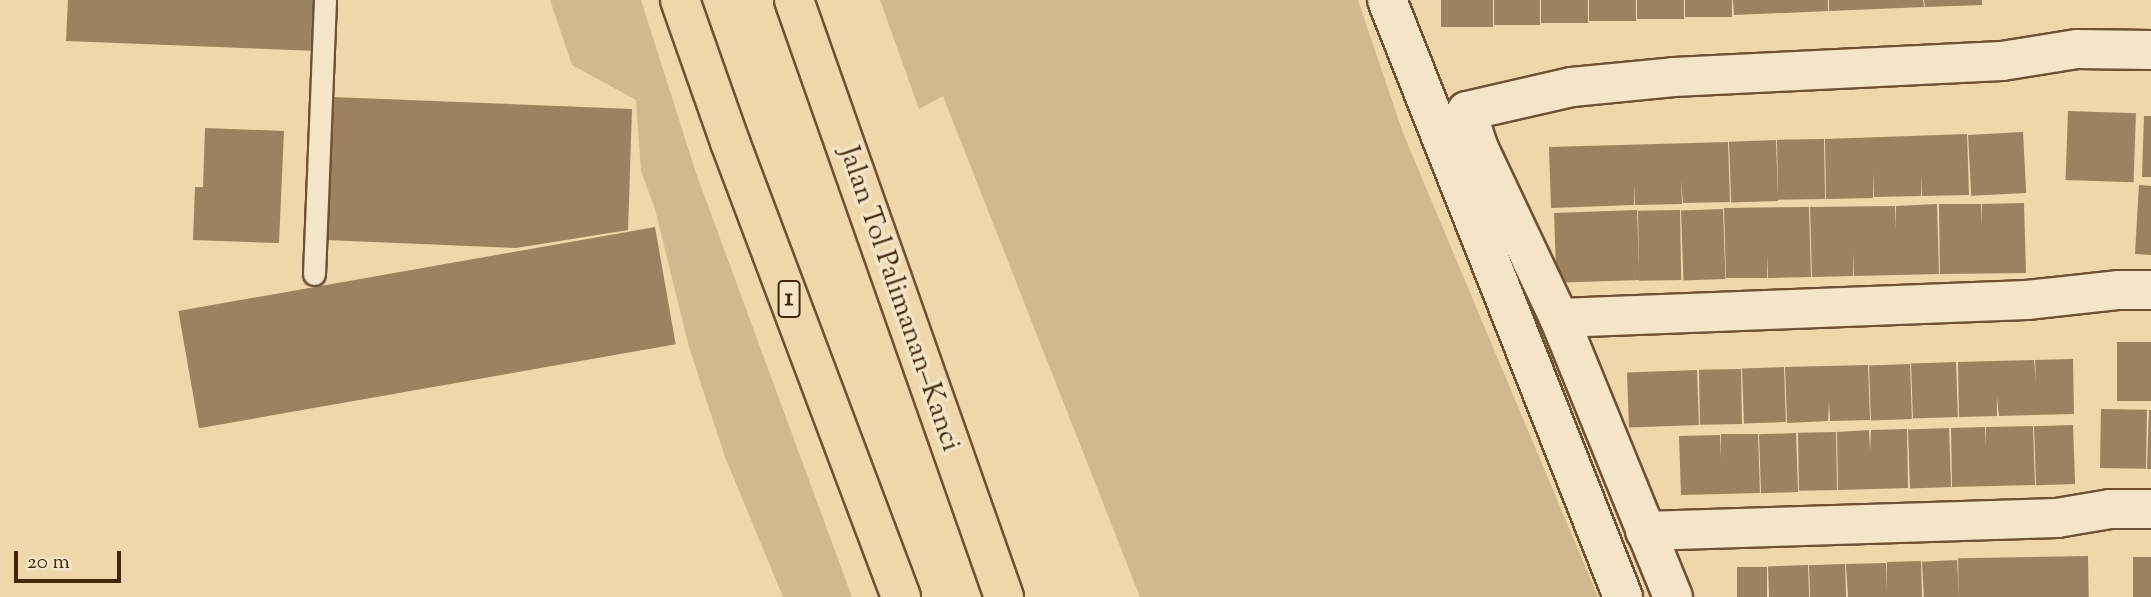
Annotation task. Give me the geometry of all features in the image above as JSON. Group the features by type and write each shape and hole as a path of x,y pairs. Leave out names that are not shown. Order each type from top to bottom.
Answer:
{"highway":[{"name":"1","path":"680,0 730,142 901,597"},
{"name":"Jalan Tol Palimanan–Kanci","path":"794,0 1004,597"}],"street":[{"path":"1387,0 1623,597"},
{"path":"1673,597 1559,318 1479,149 1467,111 1573,88 1674,77 2002,61 2077,49 2151,50"},
{"path":"1559,318 2027,300 2119,290 2151,290"},
{"path":"1645,531 2057,518 2110,509 2151,509"}],"lane":[{"path":"314,274 325,0"}],"shaded area":[{"path":"550,0 641,0 696,173 852,597 783,597 725,457 689,347 655,209 641,171 636,100 572,65"},
{"path":"880,0 1358,0 1403,133 1598,597 1140,597 943,96 919,109"}],"building":[{"path":"68,0 319,0 317,51 66,41"},
{"path":"1441,0 1493,0 1493,27 1441,27"},
{"path":"1494,0 1540,0 1540,25 1494,25"},
{"path":"1541,0 1588,0 1588,23 1541,23"},
{"path":"1589,0 1636,0 1636,21 1589,21"},
{"path":"1637,0 1684,0 1684,19 1637,19"},
{"path":"1685,0 1732,0 1732,17 1685,17"},
{"path":"1733,0 1828,0 1828,11 1734,15"},
{"path":"1829,0 1923,0 1924,7 1829,11"},
{"path":"1924,0 1982,0 1982,5 1925,7"},
{"path":"332,97 632,109 628,230 516,248 326,240"},
{"path":"2068,111 2136,113 2134,182 2066,180"},
{"path":"2144,116 2151,116 2151,177 2142,177"},
{"path":"205,128 284,131 279,243 193,240 195,187 203,187"},
{"path":"2023,132 2026,193 1971,196 1968,135"},
{"path":"1967,134 1969,195 1922,196 1922,176 1921,196 1874,197 1873,173 1873,198 1826,199 1825,139"},
{"path":"1824,139 1825,199 1778,200 1777,140"},
{"path":"1776,140 1778,201 1731,203 1729,142"},
{"path":"1728,142 1730,202 1683,203 1681,179 1682,204 1635,205 1634,184 1634,205 1551,208 1549,147"},
{"path":"2139,185 2151,186 2151,255 2135,254"},
{"path":"2024,203 2026,273 1940,274 1939,204 1981,204 1981,226 1982,204"},
{"path":"1937,204 1939,274 1854,276 1853,253 1853,276 1812,277 1810,207 1895,206 1896,230 1896,206"},
{"path":"1809,207 1811,277 1768,278 1768,254 1767,278 1726,278 1724,208"},
{"path":"1723,209 1725,279 1683,280 1681,210"},
{"path":"1637,210 1639,280 1556,283 1554,213"},
{"path":"1680,210 1681,280 1639,281 1638,211"},
{"path":"655,227 676,344 199,428 178,311"},
{"path":"2117,342 2151,342 2151,401 2117,401"},
{"path":"2073,359 2074,414 1999,416 1997,397 1997,416 1959,417 1958,362 2034,360 2036,383 2035,360"},
{"path":"1956,362 1958,417 1913,419 1911,364"},
{"path":"1910,364 1912,419 1871,420 1869,365"},
{"path":"1868,365 1870,420 1830,421 1829,402 1828,421 1787,423 1785,367"},
{"path":"1784,367 1786,422 1744,423 1742,368"},
{"path":"1741,369 1742,424 1700,425 1699,370"},
{"path":"1697,370 1699,425 1629,427 1627,372"},
{"path":"2101,409 2147,410 2146,469 2100,468"},
{"path":"2149,410 2151,469 2147,469"},
{"path":"2073,425 2075,484 2036,485 2034,426"},
{"path":"2033,426 2035,485 1952,487 1951,428 1985,427 1986,447 1986,427"},
{"path":"1949,428 1951,487 1910,488 1908,429"},
{"path":"1907,429 1908,488 1838,490 1837,432 1869,430 1870,451 1871,430"},
{"path":"1836,432 1837,490 1799,491 1798,433"},
{"path":"1796,433 1798,492 1761,493 1759,434"},
{"path":"1721,434 1758,434 1760,493 1681,495 1679,436 1720,435 1721,459"},
{"path":"2088,556 2089,597 1959,597 1958,558"},
{"path":"2133,557 2151,557 2151,597 2133,597"},
{"path":"1957,560 1959,597 1924,597 1922,562"},
{"path":"1921,561 1922,597 1848,597 1846,564 1886,563 1887,591 1887,562"},
{"path":"1845,564 1846,597 1810,597 1809,565"},
{"path":"1808,565 1809,597 1769,597 1768,566"},
{"path":"1737,567 1767,567 1767,597 1737,597"}]}
